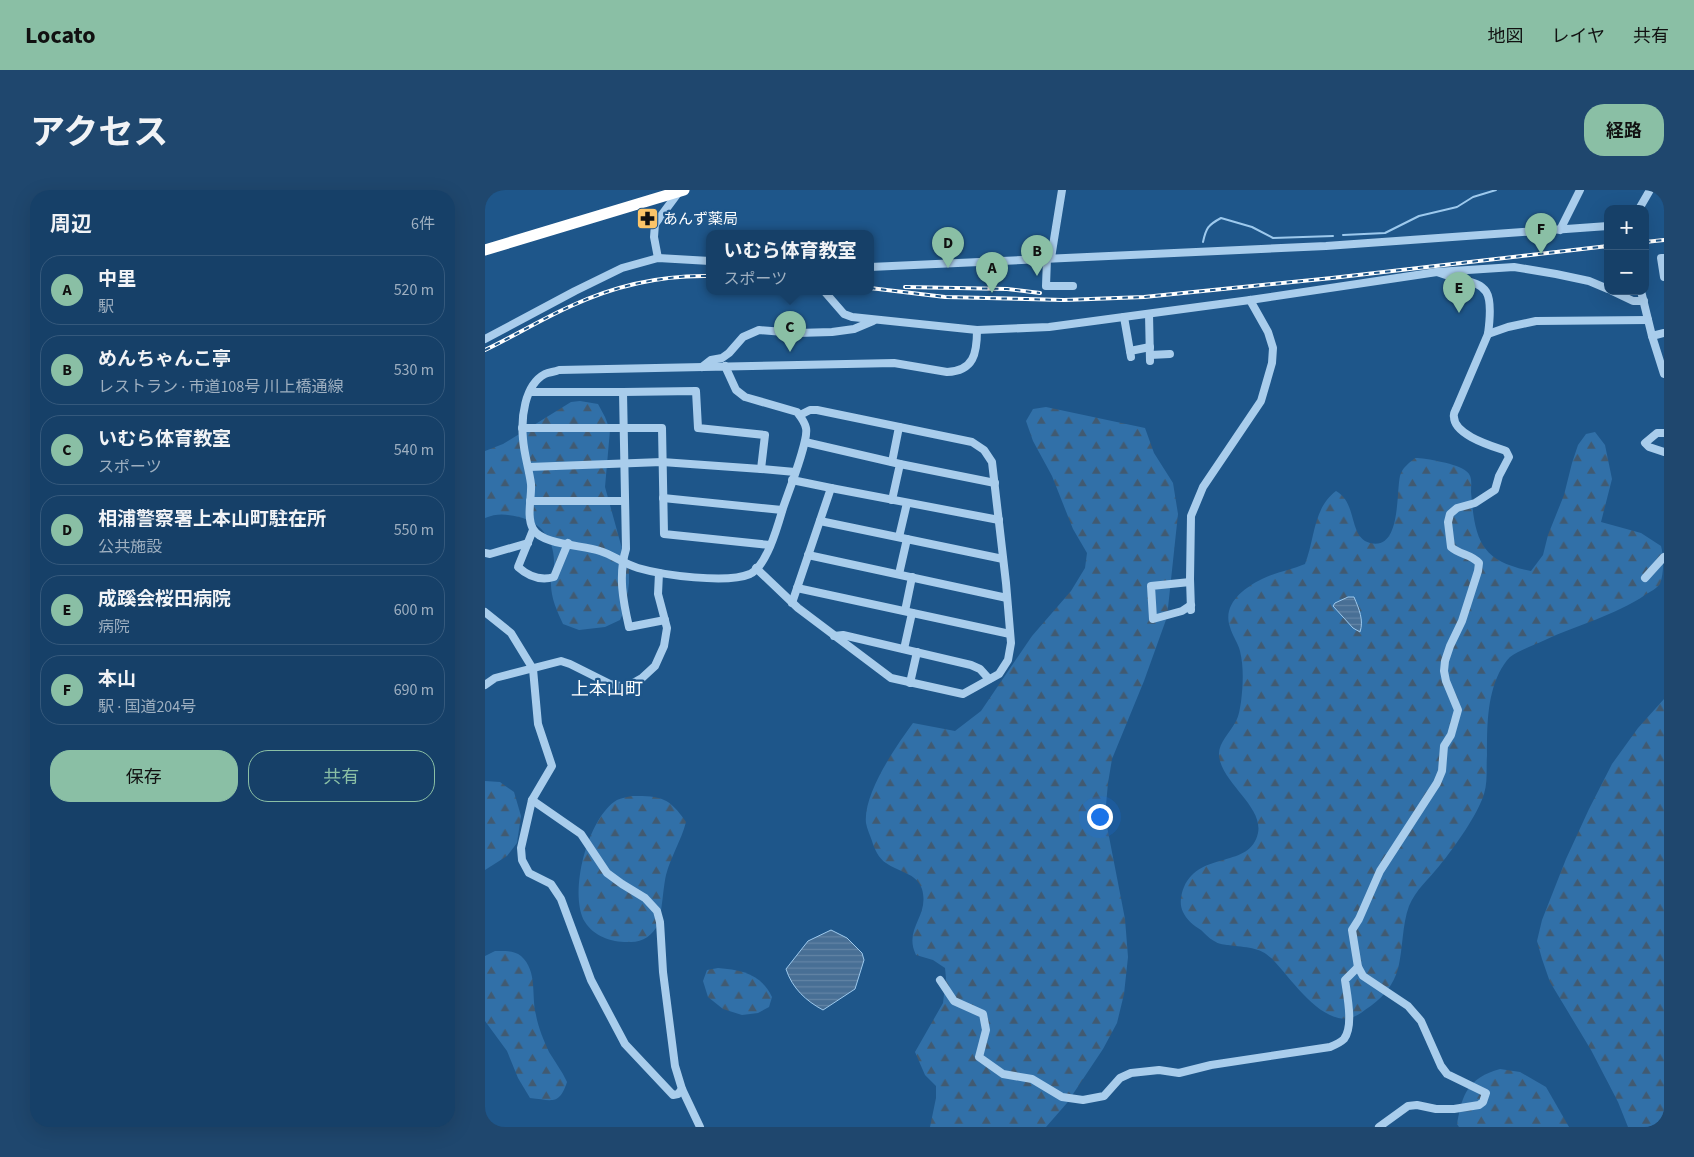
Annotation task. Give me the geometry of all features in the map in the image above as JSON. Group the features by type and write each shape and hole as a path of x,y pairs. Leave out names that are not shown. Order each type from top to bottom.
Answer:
{"highway":[{"path":"485,250 681,191"}],"street":[{"path":"1062,190 1049,258 1046,286 1073,286"},
{"path":"1560,230 1580,190"},
{"path":"1641,205 1650,190"},
{"path":"658,258 654,237 655,224 681,191"},
{"path":"874,267 1326,246 1604,226"},
{"path":"485,339 622,268 658,258 706,261"},
{"path":"1664,258 1661,258 1664,278"},
{"path":"827,295 844,314 852,317 875,321 977,330 1049,327 1437,272 1514,267 1589,281 1604,287"},
{"path":"1379,1127 1408,1106 1417,1105 1436,1109 1454,1109 1479,1105 1483,1102 1486,1093 1447,1074 1441,1066 1421,1021 1408,1006 1363,976 1358,966 1352,930 1359,919 1380,871 1437,783 1442,771 1444,746 1451,736 1458,710 1444,671 1445,661 1462,621 1479,571 1479,563 1474,558 1451,548 1448,522 1450,514 1457,508 1475,503 1495,490 1499,476 1509,457 1506,451 1471,437 1457,428 1453,417 1489,334 1489,297 1485,288 1477,283 1437,272"},
{"path":"1620,295 1633,301 1643,301"},
{"path":"1642,295 1664,374"},
{"path":"1190,582 1151,586 1153,619 1191,608 1191,516 1203,487 1261,401 1272,363 1273,348 1268,332 1250,300"},
{"path":"1149,314 1150,354"},
{"path":"1124,317 1130,354 1170,354"},
{"path":"1489,334 1508,327 1537,322 1648,320"},
{"path":"702,367 711,360 722,358 743,337 759,330 797,333 833,332 854,329 875,321"},
{"path":"569,544 554,577 547,579 526,574 518,567 533,530 530,516 531,488 529,467 522,428 530,392 534,384 545,374 559,370 894,363 955,372 971,363 977,349 977,330"},
{"path":"1652,336 1664,333"},
{"path":"533,530 546,540 600,551 636,568 659,573 718,579 738,578 752,573 771,545 805,442 807,429 797,412 745,397 736,390 725,366"},
{"path":"530,392 696,391 698,428 765,435 761,469"},
{"path":"623,392 627,549 622,561 622,597 629,627 665,620"},
{"path":"756,568 792,603 833,636 891,678 963,694 999,674 1008,660 1011,634 995,483 992,462 984,450 972,442 817,410 810,410 800,415"},
{"path":"892,462 899,427"},
{"path":"522,428 661,428 664,534 771,545"},
{"path":"1664,433 1657,433 1645,443 1649,447 1664,452"},
{"path":"805,442 995,483"},
{"path":"529,467 662,462 761,469 793,476 831,488 999,520"},
{"path":"893,500 901,464"},
{"path":"792,603 831,488"},
{"path":"663,498 782,510"},
{"path":"530,501 625,501"},
{"path":"899,574 907,503"},
{"path":"820,521 1003,560"},
{"path":"485,553 490,554 528,543"},
{"path":"809,555 1007,598"},
{"path":"1645,578 1664,558"},
{"path":"485,685 495,678 561,661 611,684 628,686 642,678 655,666 664,646 667,628 658,594 659,573"},
{"path":"905,650 912,577"},
{"path":"797,588 1011,634"},
{"path":"485,612 511,633 533,669 538,724 552,766 532,800 521,848 525,867 529,873 551,884 561,898 591,980 625,1044 673,1095 678,1094 682,1089"},
{"path":"833,636 843,636 971,665 980,669 989,680"},
{"path":"910,683 917,652"},
{"path":"532,800 581,834 607,873 645,898 657,911 660,922 663,972 675,1066 682,1089 700,1127"},
{"path":"940,980 954,1001 983,1014 986,1030 979,1057 984,1062 1003,1074 1032,1079 1062,1097 1083,1100 1104,1096 1120,1078 1131,1073 1159,1070 1179,1073 1211,1065 1331,1048 1343,1040 1347,1034 1349,1018 1345,980 1358,966"}],"green space":[{"path":"580,401 598,404 610,430 605,487 621,545 629,564 629,583 626,607 620,620 605,627 579,630 563,624 555,604 551,581 554,564 553,553 548,539 539,527 527,519 510,515 502,514 485,518 485,451 503,444 571,402"},
{"path":"1046,407 1145,428 1154,453 1173,483 1178,514 1167,617 1144,681 1112,759 1108,783 1105,816 1125,919 1128,957 1124,994 1117,1023 1103,1049 1067,1103 1046,1127 930,1127 936,1098 936,1086 925,1075 915,1052 943,1003 946,978 945,968 933,960 916,955 913,937 923,907 922,889 916,879 891,866 879,856 867,828 866,811 882,771 913,723 955,731 981,711 1032,636 1071,591 1085,568 1087,553 1073,529 1052,476 1033,441 1026,421 1033,409"},
{"path":"1595,432 1605,445 1612,479 1601,522 1641,533 1661,546 1663,565 1660,584 1634,602 1523,650 1510,657 1506,662 1495,683 1490,703 1484,794 1471,821 1440,865 1419,889 1409,906 1400,961 1394,980 1381,997 1356,1016 1339,1018 1328,1014 1308,999 1265,953 1259,950 1217,943 1191,922 1184,915 1182,909 1182,893 1192,876 1202,868 1245,851 1253,844 1258,833 1255,815 1224,770 1219,755 1221,745 1238,717 1241,702 1243,670 1241,657 1228,619 1232,604 1248,587 1262,579 1305,564 1319,515 1328,498 1336,491 1343,496 1347,503 1355,527 1363,540 1370,543 1380,543 1387,538 1392,530 1395,519 1401,473 1415,458 1449,464 1462,468 1468,473 1471,480 1475,523 1483,546 1501,561 1514,567 1531,571 1543,555 1548,535 1564,495 1578,445 1586,434"},
{"path":"1664,699 1664,1127 1628,1127 1618,1102 1591,1050 1550,982 1537,941 1542,920 1566,859 1612,764 1638,728"},
{"path":"485,781 500,782 514,792 521,816 517,843 507,856 485,870"},
{"path":"632,796 663,800 674,807 686,822 666,875 658,924 647,937 635,942 625,942 605,938 589,927 580,909 579,893 584,856 597,822 617,800"},
{"path":"495,951 508,951 518,954 530,969 537,1020 549,1052 567,1082 561,1095 554,1100 530,1098 518,1078 507,1051 485,1021 485,956"},
{"path":"718,968 743,972 756,978 768,989 772,997 769,1007 758,1013 742,1015 723,1009 708,997 703,981 707,970"},
{"path":"1500,1069 1520,1072 1546,1087 1569,1127 1459,1127 1457,1124 1461,1104 1468,1089 1480,1077"}],"shaded area":[{"path":"1348,597 1354,597 1359,610 1361,619 1360,632 1353,628 1333,606 1335,603"},
{"path":"831,930 847,938 862,953 864,960 855,989 823,1010 800,993 786,969 808,941"}],"waterway":[{"path":"1343,235 1385,233 1419,216 1457,207 1473,197 1496,190"},
{"path":"1203,242 1208,227 1221,218 1252,227 1273,238 1333,236"}],"railway":[{"path":"1649,242 1664,240"},
{"path":"874,288 945,297 1064,300 1144,297 1332,278 1604,246"},
{"path":"485,350 560,311 621,287 675,277 706,276"},
{"path":"905,287 1007,289 1040,293"}],"place":[{"name":"あんず薬局","path":"647,219"},
{"name":"本山","path":"1541,254"},
{"name":"相浦警察署上本山町駐在所","path":"948,268"},
{"name":"めんちゃんこ亭","path":"1037,276"},
{"name":"中里","path":"992,293"},
{"name":"成蹊会桜田病院","path":"1459,313"},
{"name":"いむら体育教室","path":"790,352"}],"district":[{"name":"上本山町","path":"607,689"}]}
